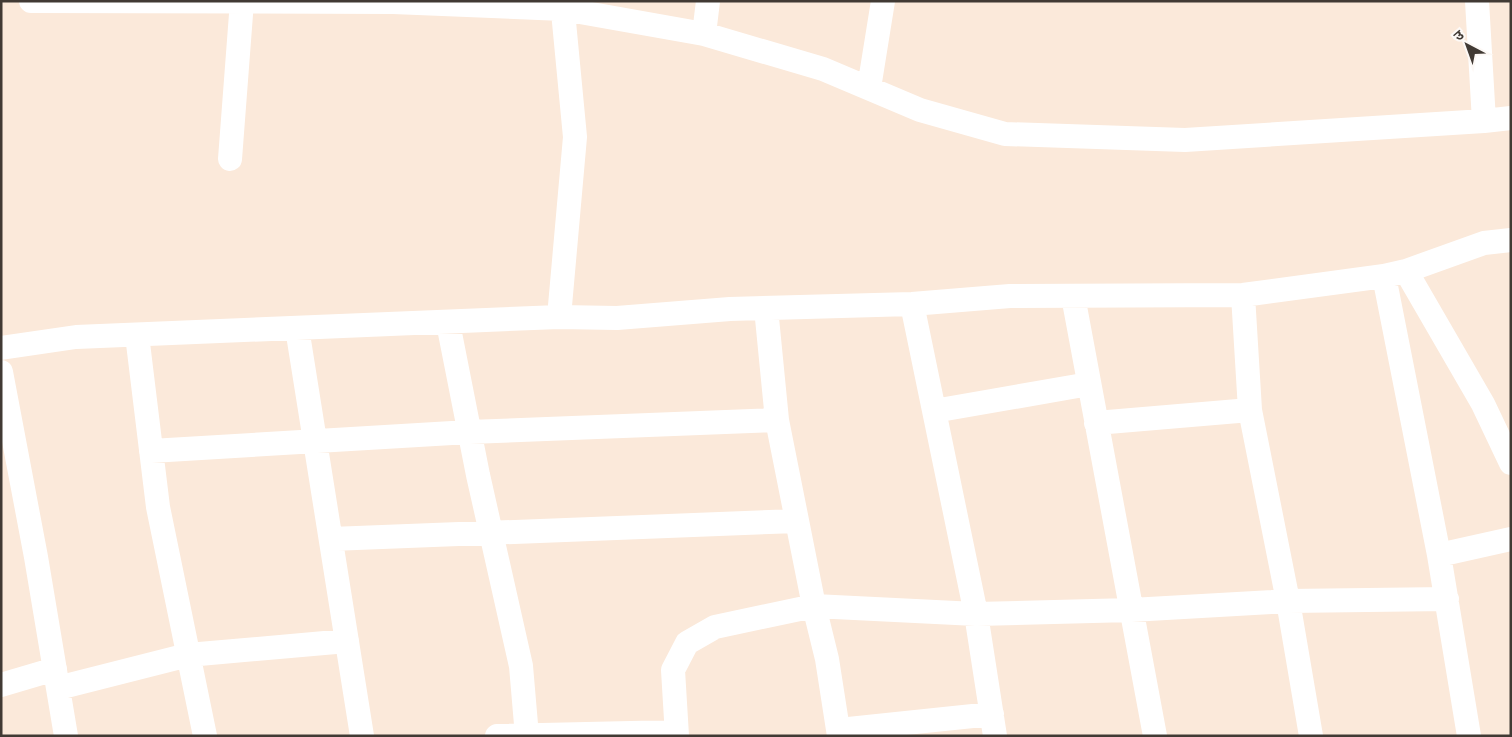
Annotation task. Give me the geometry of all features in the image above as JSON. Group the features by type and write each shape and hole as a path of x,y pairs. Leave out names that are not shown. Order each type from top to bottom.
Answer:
{"street":[{"path":"31,1 393,2 562,5 704,34 823,69 920,110 1005,134 1185,140 1511,118"},
{"path":"704,34 708,1"},
{"path":"869,88 883,1"},
{"path":"1478,1 1484,121"},
{"path":"230,159 242,2"},
{"path":"559,317 575,136 562,5"},
{"path":"1,348 76,337 559,317 617,318 730,309 912,304 1010,296 1243,295 1395,273 1484,243 1511,240"},
{"path":"1395,273 1483,404 1511,463"},
{"path":"1395,273 1469,736"},
{"path":"1243,295 1250,410 1288,601 1311,736"},
{"path":"1073,296 1155,736"},
{"path":"766,308 777,420 814,606 827,659 839,733 993,725 976,614 912,304"},
{"path":"448,323 469,432 521,666 527,735"},
{"path":"297,328 362,736"},
{"path":"137,334 158,507 205,736"},
{"path":"1,372 35,547 66,736"},
{"path":"934,411 1089,384"},
{"path":"1096,423 1250,410"},
{"path":"151,451 469,432 777,420"},
{"path":"331,539 797,521"},
{"path":"1439,555 1511,539"},
{"path":"497,736 677,734 673,670 686,643 715,627 814,606 976,614 1131,610 1288,601 1447,599"},
{"path":"1,685 56,678 188,655 347,641"}]}
